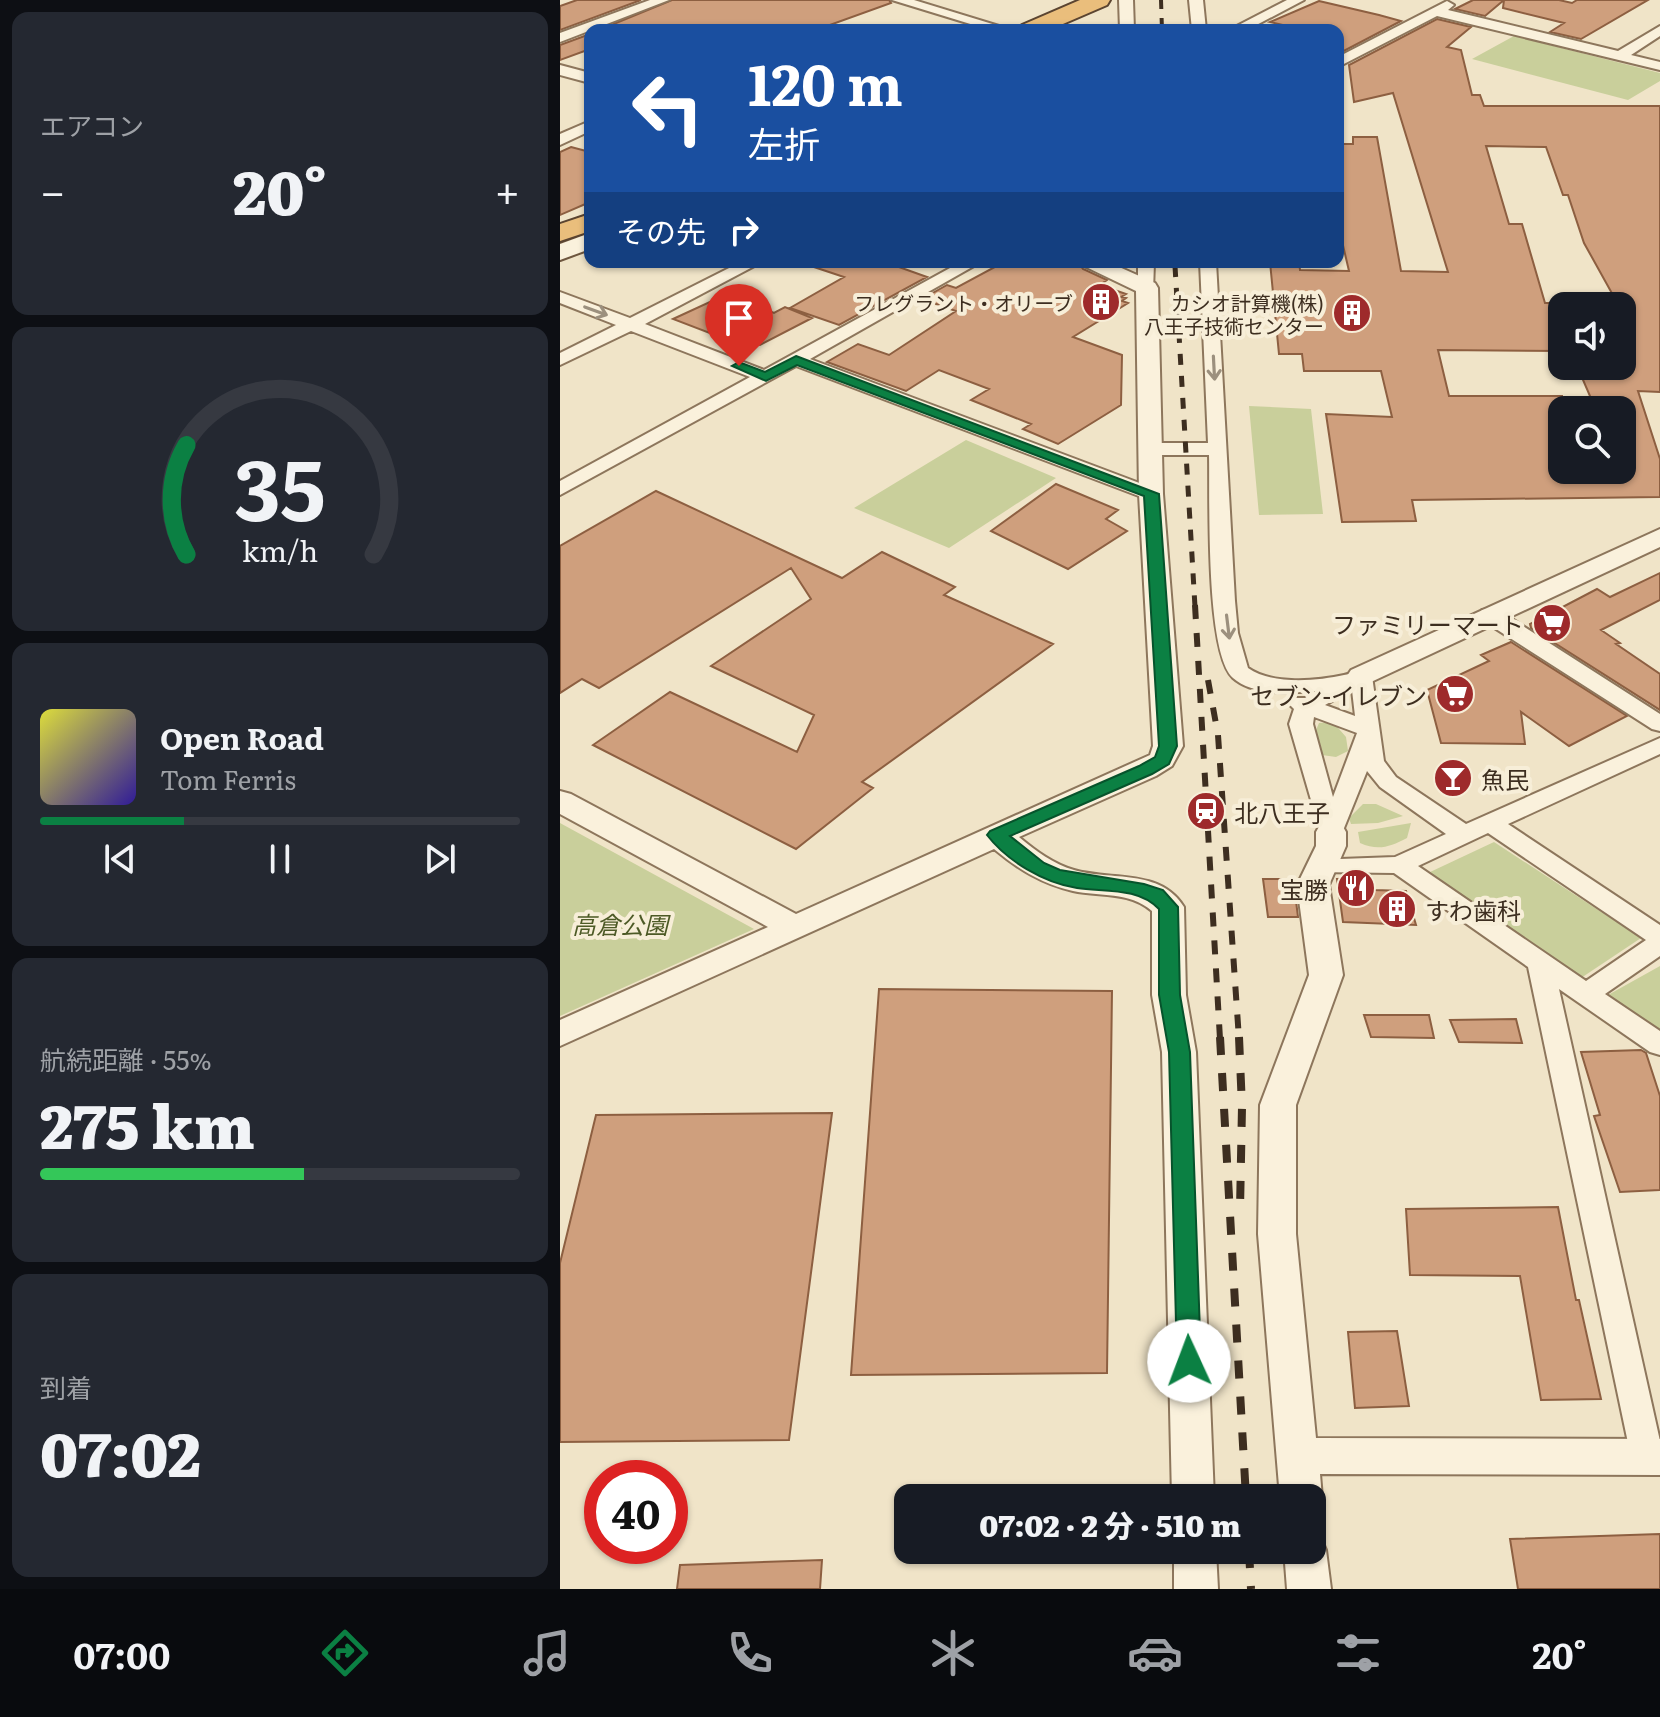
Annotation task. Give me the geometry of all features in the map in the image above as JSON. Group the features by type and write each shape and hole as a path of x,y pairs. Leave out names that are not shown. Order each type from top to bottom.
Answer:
{"highway":[{"path":"1044,24 1099,0"},
{"path":"560,233 584,224"},
{"path":"560,244 584,235"}],"main road":[{"path":"560,253 584,243"}],"street":[{"path":"598,24 662,0"},
{"path":"899,0 984,24"},
{"path":"1126,0 1127,24"},
{"path":"1196,0 1198,24"},
{"path":"1248,24 1297,0"},
{"path":"1344,60 1457,0"},
{"path":"1435,11 1660,66"},
{"path":"560,38 584,29"},
{"path":"1620,56 1660,30"},
{"path":"560,70 584,76"},
{"path":"560,140 584,128"},
{"path":"560,360 742,268"},
{"path":"560,489 962,268"},
{"path":"560,1034 1146,770 1162,760 1168,746 1151,494 1147,275 1117,268"},
{"path":"1208,268 1223,582 1232,662 1247,679 1306,706 1330,712 1368,733"},
{"path":"560,297 766,377"},
{"path":"796,360 1151,494"},
{"path":"1150,449 1218,449"},
{"path":"1326,849 1301,724 1306,706 1356,678 1660,537"},
{"path":"1490,615 1660,724"},
{"path":"1256,683 1356,678"},
{"path":"1356,678 1372,762 1378,771 1418,804 1465,835"},
{"path":"1300,1484 1277,1234 1278,1105 1326,975 1313,885 1368,733"},
{"path":"1399,865 1660,745"},
{"path":"1310,766 1350,777 1418,804"},
{"path":"560,801 796,928"},
{"path":"1491,824 1660,940 1587,993"},
{"path":"997,835 1037,867 1053,875 1074,881 1137,888 1156,894 1168,907 1169,995 1179,1052 1193,1484"},
{"path":"1326,849 1399,865 1660,1045"},
{"path":"1297,1456 1653,1457 1541,965"},
{"path":"1195,1564 1196,1589"},
{"path":"1306,1564 1309,1589"}],"green space":[{"path":"1514,36 1660,73 1660,81 1628,100 1472,59"},
{"path":"1249,406 1311,409 1323,514 1259,515"},
{"path":"966,440 1056,478 949,548 854,508"},
{"path":"1333,722 1346,737 1348,751 1336,757 1322,755 1314,735 1319,723"},
{"path":"1363,804 1376,804 1403,816 1378,823 1351,824 1349,818"},
{"name":"高倉公園","path":"560,823 754,929 560,1016"},
{"path":"1411,823 1407,838 1395,844 1378,847 1360,843 1358,832"},
{"path":"1494,842 1641,938 1581,978 1428,873"},
{"path":"1660,966 1660,1030 1608,995"}],"building":[{"path":"577,0 641,0 560,30 560,6"},
{"path":"672,0 889,0 891,3 833,24 614,24"},
{"path":"1473,0 1504,0 1485,16 1455,9"},
{"path":"1504,0 1559,0 1572,3 1577,0 1648,0 1581,39 1550,32 1564,23 1503,8"},
{"path":"1319,1 1401,21 1344,51 1344,24 1270,22"},
{"path":"1437,19 1471,27 1447,47 1461,50 1472,95 1480,95 1484,106 1660,106 1660,392 1638,391 1660,459 1660,497 1412,500 1416,521 1342,522 1326,414 1392,417 1381,371 1304,371 1302,354 1279,354 1271,268 1349,271 1344,250 1344,144 1353,144 1353,137 1377,137 1401,271 1448,272 1393,93 1354,102 1349,65"},
{"path":"584,36 584,51 560,60 560,45"},
{"path":"571,147 584,150 584,205 560,215 560,152"},
{"path":"817,268 902,268 927,277 839,325 790,308 844,277"},
{"path":"993,268 1082,268 1107,280 1100,285 1126,294 1121,297 1126,298 1122,301 1128,303 1073,337 1122,355 1121,405 1058,444 1023,429 1031,424 971,400 989,389 939,370 906,391 827,362 858,344 889,355 956,311 922,299 947,285 956,288"},
{"path":"727,294 774,313 785,307 812,318 760,345 730,332 720,337 673,319"},
{"path":"1056,484 1118,510 1106,519 1127,531 1068,569 991,531"},
{"path":"656,491 842,578 882,552 955,587 944,595 1053,644 862,782 873,788 796,849 593,745 670,692 797,752 814,715 711,666 811,599 791,568 599,688 582,679 560,693 560,546"},
{"path":"1660,573 1660,600 1601,630 1660,674 1660,710 1531,628 1530,624 1597,589 1610,597"},
{"path":"1511,642 1627,716 1569,746 1521,712 1525,744 1441,743 1427,690 1489,661 1481,655"},
{"path":"1372,878 1374,890 1406,891 1416,925 1343,922 1337,879"},
{"path":"1263,879 1296,879 1298,917 1268,917"},
{"path":"879,989 1112,991 1107,1373 851,1375"},
{"path":"1364,1015 1429,1015 1434,1038 1371,1037"},
{"path":"1516,1019 1522,1043 1459,1042 1450,1020"},
{"path":"1641,1050 1646,1053 1660,1096 1660,1190 1620,1192 1594,1116 1600,1115 1581,1052"},
{"path":"832,1113 789,1440 560,1442 560,1263 596,1115"},
{"path":"1558,1207 1576,1300 1579,1300 1601,1399 1541,1400 1520,1276 1410,1275 1406,1209"},
{"path":"1397,1331 1409,1406 1355,1408 1348,1332"},
{"path":"1660,1534 1660,1589 1518,1589 1510,1539"},
{"path":"822,1560 820,1589 677,1589 680,1565"}],"railway":[{"path":"1161,0 1162,24"},
{"path":"1175,268 1195,607"},
{"path":"1195,605 1220,1039"},
{"path":"1208,680 1218,735 1239,1039"},
{"path":"1220,1037 1245,1484"},
{"path":"1239,1037 1242,1107 1240,1210"},
{"path":"1250,1564 1251,1589"}],"place":[{"name":"フレグラント・オリーブ","path":"1101,302"},
{"name":"カシオ計算機(株) 八王子技術センター","path":"1352,313"},
{"name":"ファミリーマート","path":"1552,623"},
{"name":"セブン-イレブン","path":"1455,694"},
{"name":"魚民","path":"1453,778"},
{"name":"北八王子","path":"1206,811"},
{"name":"宝勝","path":"1356,888"},
{"name":"すわ歯科","path":"1397,909"}],"route":[{"path":"739,366 766,377 796,360 1151,494 1168,746 1162,760 1146,770 997,835 1037,867 1053,875 1074,881 1137,888 1156,894 1168,907 1169,995 1179,1052 1189,1361"}]}
